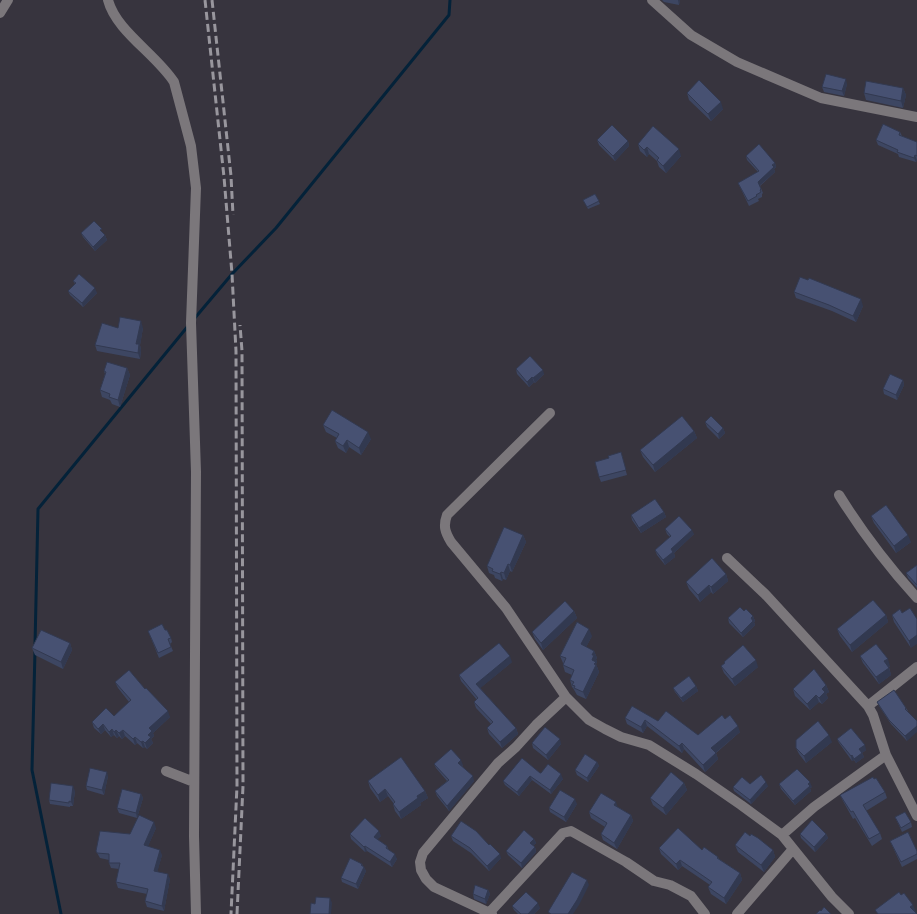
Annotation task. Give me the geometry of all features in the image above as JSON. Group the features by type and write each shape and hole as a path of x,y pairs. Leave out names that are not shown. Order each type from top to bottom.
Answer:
{"street":[{"path":"0,13 8,0"},
{"path":"108,0 110,9 117,21 155,59 174,82 192,146 196,188 191,323 196,472 194,782 196,914"},
{"path":"652,0 691,35 737,62 821,98 917,117"},
{"path":"550,414 447,515 444,523 445,531 451,542 506,608 566,696 589,720 621,737 649,745 703,778 782,835 832,897 848,914"},
{"path":"839,495 868,538 917,598"},
{"path":"727,558 765,594 868,706 886,755 917,816"},
{"path":"868,706 917,667"},
{"path":"566,696 536,724 516,747 498,763 423,853 420,862 421,870 426,879 434,887 490,913 563,833 571,831 626,862 654,881 678,888 691,896 705,914"},
{"path":"782,835 814,807 886,755"},
{"path":"166,770 194,782"},
{"path":"737,914 792,849"}],"building":[{"path":"826,74 846,79 842,91 822,87"},
{"path":"699,80 721,102 708,114 687,93"},
{"path":"866,81 903,88 901,101 864,93"},
{"path":"883,124 900,132 899,135 917,142 917,156 915,155 914,158 897,152 898,150 876,140"},
{"path":"612,125 628,141 613,156 597,140"},
{"path":"653,126 679,149 663,166 657,160 659,158 647,147 644,150 638,144"},
{"path":"759,144 775,163 772,165 774,167 758,182 761,192 748,201 738,183 759,171 746,156"},
{"path":"595,194 599,201 587,207 583,200"},
{"path":"94,221 102,229 100,230 105,235 93,247 81,233"},
{"path":"79,274 95,288 82,303 68,291 76,283 73,281"},
{"path":"800,277 808,280 809,278 861,299 853,316 794,292"},
{"path":"120,317 141,321 136,344 139,344 138,353 95,345 102,323 118,328"},
{"path":"530,356 543,370 527,382 516,369"},
{"path":"107,362 127,368 118,400 109,397 110,394 100,390 106,372 104,371"},
{"path":"890,374 903,380 896,395 883,389"},
{"path":"332,410 368,432 359,448 347,440 343,446 335,441 339,434 323,425"},
{"path":"682,416 694,431 653,465 640,450"},
{"path":"711,416 723,428 718,434 705,422"},
{"path":"621,452 626,470 599,477 595,462 609,458 608,456"},
{"path":"655,499 664,512 639,528 631,515"},
{"path":"886,505 908,535 894,546 871,516"},
{"path":"679,516 692,530 671,549 673,552 663,560 655,550 671,536 665,529"},
{"path":"504,527 523,535 510,565 508,564 504,573 501,572 500,574 492,571 493,569 487,566"},
{"path":"712,558 726,574 711,587 709,585 698,595 686,582"},
{"path":"917,565 917,585 906,573"},
{"path":"873,600 886,615 850,645 837,629"},
{"path":"565,601 574,611 541,643 532,632"},
{"path":"740,607 744,611 746,609 753,616 751,618 753,621 741,633 728,618"},
{"path":"910,608 917,619 917,635 909,641 892,615 900,609 902,613"},
{"path":"577,622 589,629 581,644 594,651 592,660 596,662 583,692 574,688 575,686 572,685 574,682 570,680 574,670 563,665 566,658 560,656"},
{"path":"162,624 171,638 168,639 171,647 158,653 148,631"},
{"path":"41,630 70,643 61,662 32,648"},
{"path":"499,643 510,656 476,684 516,728 500,742 487,728 493,722 474,702 478,698 459,675"},
{"path":"876,644 888,659 884,661 889,668 876,677 860,656"},
{"path":"743,645 756,660 732,679 721,666"},
{"path":"814,669 826,685 822,689 825,692 819,698 816,695 807,704 793,689"},
{"path":"129,670 145,689 146,688 168,711 149,728 152,731 148,735 151,737 145,743 143,741 141,742 135,737 133,739 123,730 119,733 116,730 114,732 112,729 109,732 103,724 98,729 92,722 106,708 114,716 131,700 115,682"},
{"path":"689,676 696,686 681,698 673,688"},
{"path":"894,690 906,708 905,709 917,721 917,726 905,736 889,720 877,702"},
{"path":"632,706 658,721 666,711 698,735 722,715 725,719 730,715 738,726 711,748 716,753 703,765 682,743 679,746 645,720 641,727 625,718"},
{"path":"818,721 829,735 804,756 796,748 796,740"},
{"path":"545,727 560,739 546,755 532,743"},
{"path":"851,728 865,745 859,749 862,753 854,759 837,739"},
{"path":"451,749 461,760 458,763 473,776 447,806 435,791 449,780 434,764"},
{"path":"585,754 597,762 587,778 575,770"},
{"path":"401,757 425,791 399,812 393,804 395,802 385,789 378,795 368,781"},
{"path":"522,758 540,773 548,764 561,774 550,790 530,776 517,792 503,781"},
{"path":"90,768 107,772 102,790 86,786"},
{"path":"797,769 810,782 808,784 810,786 793,801 779,784"},
{"path":"671,772 684,783 663,808 650,798"},
{"path":"761,775 766,782 750,800 733,787 742,777 750,784"},
{"path":"873,777 874,779 876,778 885,792 863,805 880,833 869,839 853,811 851,812 840,795"},
{"path":"51,783 73,786 71,802 49,800"},
{"path":"122,789 141,794 136,813 117,808"},
{"path":"560,790 575,799 564,817 549,808"},
{"path":"601,793 616,802 614,805 631,815 614,843 601,834 607,823 589,812"},
{"path":"905,812 911,822 901,828 895,817"},
{"path":"139,815 154,822 144,845 160,850 154,871 168,874 162,906 145,901 148,889 116,882 120,863 109,863 109,854 97,853 96,851 100,831 130,834"},
{"path":"365,818 379,831 374,837 395,854 390,862 365,846 364,847 350,834"},
{"path":"812,820 826,834 814,847 800,834"},
{"path":"461,821 476,831 500,854 487,866 470,848 451,836"},
{"path":"678,828 702,850 704,847 718,857 717,858 740,873 724,898 708,887 712,882 680,860 676,864 659,848"},
{"path":"524,830 534,839 530,843 535,847 521,863 506,851"},
{"path":"745,832 750,836 751,834 758,838 773,850 761,865 735,845"},
{"path":"908,832 917,854 901,862 890,841"},
{"path":"350,858 362,864 361,865 364,867 356,884 341,878"},
{"path":"572,872 587,880 577,900 568,914 551,914 548,912"},
{"path":"475,885 488,890 485,899 473,894"},
{"path":"526,892 538,903 528,914 521,914 512,906"},
{"path":"899,892 901,895 904,893 913,905 910,907 917,914 878,914 875,910"},
{"path":"316,897 330,898 329,914 310,914 311,903 315,904"},
{"path":"824,907 831,914 816,914 820,910 821,911"}],"waterway":[{"path":"194,319 232,274 276,228 449,15 450,0"},
{"path":"35,645 38,509 188,326"},
{"path":"35,651 32,770 61,914"}],"railway":[{"path":"205,0 224,177 232,274 236,351 237,786 231,914"},
{"path":"212,0 231,176 233,215"},
{"path":"237,914 243,786 242,351 240,325"}]}
